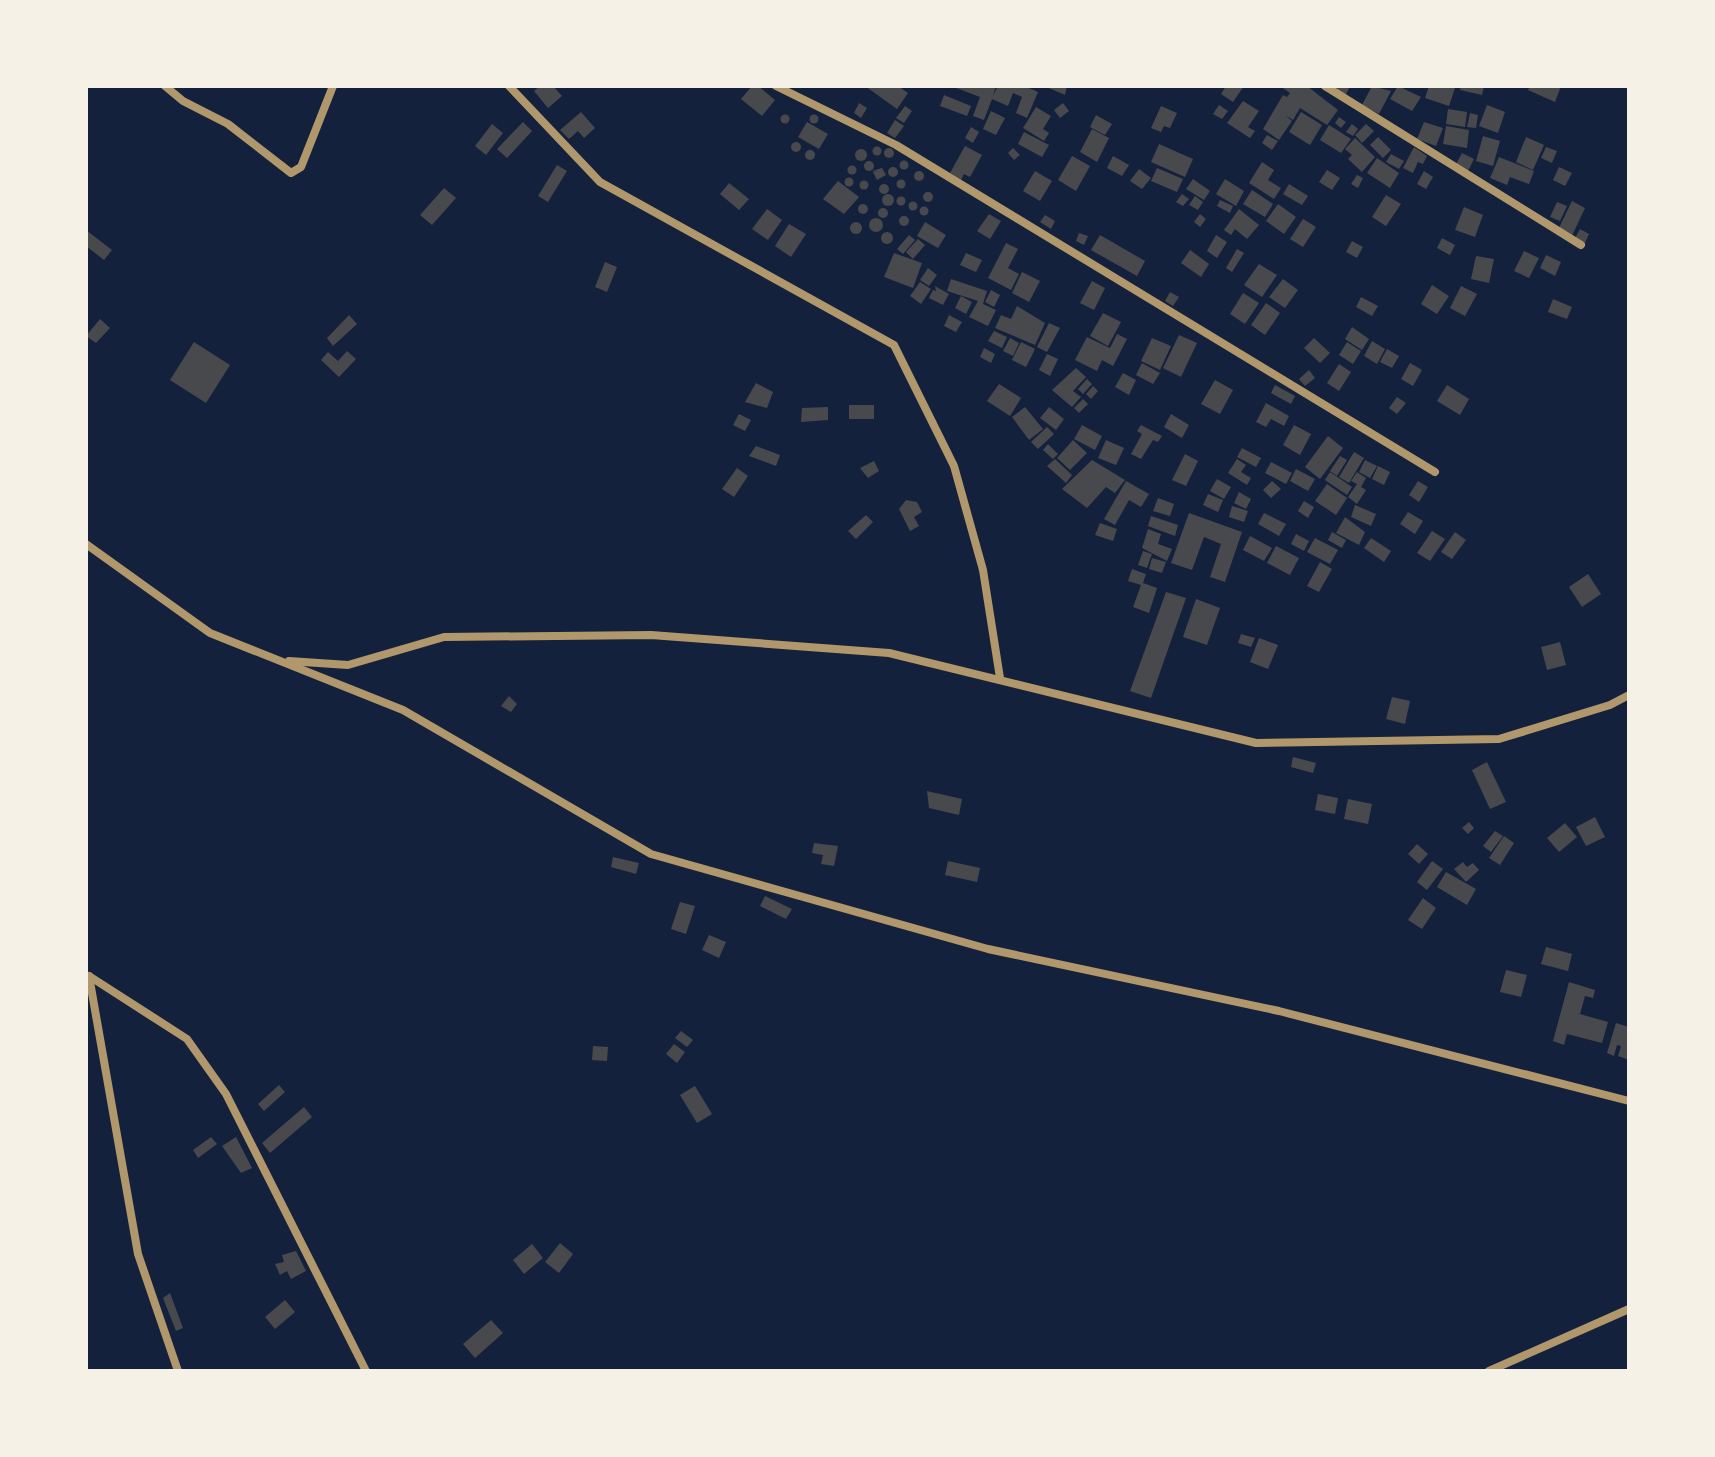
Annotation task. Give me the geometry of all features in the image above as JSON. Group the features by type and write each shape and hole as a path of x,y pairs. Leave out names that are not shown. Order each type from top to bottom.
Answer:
{"street":[{"path":"165,86 183,101 228,124 291,173 301,167 333,86"},
{"path":"509,86 600,182 894,345 954,466 983,570 1000,678"},
{"path":"776,86 855,128 896,145 1435,472"},
{"path":"1325,86 1581,245"},
{"path":"86,544 210,633 403,710 651,854 988,949 1279,1011 1629,1101"},
{"path":"280,660 348,665 444,637 651,635 889,653 1256,743 1499,739 1610,705 1629,695"},
{"path":"88,974 138,1254 178,1371"},
{"path":"88,974 187,1039 226,1094 366,1371"},
{"path":"1489,1371 1629,1309"}],"building":[{"path":"540,86 553,86 562,96 548,108 534,91"},
{"path":"752,86 758,86 775,100 762,116 741,99"},
{"path":"865,86 898,86 908,93 897,109"},
{"path":"951,86 996,86 993,96 998,86 1024,86 1038,92 1027,118 1016,113 1022,97 1013,93 1008,106 992,99 984,120 973,116 980,97"},
{"path":"1044,86 1067,86 1065,95"},
{"path":"1226,86 1244,86 1233,102 1221,94"},
{"path":"1280,86 1307,86 1338,110 1327,125 1300,108 1293,120 1285,115 1292,121 1279,140 1263,129 1283,95 1287,97 1290,93"},
{"path":"1338,86 1350,86 1345,96 1336,91"},
{"path":"1372,86 1391,91 1379,114 1362,105"},
{"path":"1398,86 1421,97 1412,111 1390,99"},
{"path":"1429,86 1455,88 1449,106 1425,98"},
{"path":"1461,86 1484,86 1482,95 1460,90"},
{"path":"1530,86 1561,86 1555,102 1528,90"},
{"path":"944,95 971,106 967,116 940,106"},
{"path":"1243,101 1259,111 1248,127 1255,131 1250,138 1227,123"},
{"path":"859,103 867,108 861,118 854,113"},
{"path":"1063,103 1069,111 1060,118 1054,110"},
{"path":"1219,105 1228,111 1222,119 1213,114"},
{"path":"1487,105 1505,112 1498,133 1479,126"},
{"path":"905,106 912,111 904,123 896,118"},
{"path":"1161,106 1177,113 1170,128 1164,126 1161,132 1151,128"},
{"path":"1036,107 1051,116 1043,129 1049,133 1044,141 1023,128"},
{"path":"1448,109 1467,112 1465,127 1446,124"},
{"path":"991,111 1005,118 996,135 983,129"},
{"path":"581,112 595,128 584,138 578,131 569,139 560,130"},
{"path":"1301,112 1322,125 1310,145 1289,132"},
{"path":"1470,113 1478,115 1476,128 1467,127"},
{"path":"785,114 790,119 785,124 780,119"},
{"path":"814,115 818,119 814,123 810,119"},
{"path":"1096,115 1112,124 1105,135 1090,127"},
{"path":"1339,117 1346,122 1341,128 1335,123"},
{"path":"895,120 904,126 895,138 887,133"},
{"path":"523,122 532,131 507,158 497,149"},
{"path":"807,122 828,134 819,149 798,137"},
{"path":"1424,122 1443,128 1436,146 1417,139"},
{"path":"492,124 503,133 486,155 475,146"},
{"path":"1352,124 1358,129 1353,136 1346,132"},
{"path":"1366,124 1374,131 1362,143 1355,135"},
{"path":"1329,125 1351,139 1341,153 1320,140"},
{"path":"1446,126 1469,130 1467,148 1443,144"},
{"path":"971,127 979,132 973,143 965,138"},
{"path":"1092,129 1109,138 1097,162 1080,152"},
{"path":"1024,132 1049,145 1042,157 1018,144"},
{"path":"1267,135 1278,141 1272,150 1262,143"},
{"path":"1483,136 1500,141 1493,166 1476,161"},
{"path":"1378,137 1391,150 1383,158 1370,145"},
{"path":"1526,137 1544,145 1533,170 1516,162"},
{"path":"1355,138 1375,157 1362,172 1348,159 1352,155 1345,149"},
{"path":"796,142 801,147 796,152 791,147"},
{"path":"1159,144 1193,159 1185,177 1151,162"},
{"path":"965,146 982,155 970,177 964,174 961,180 950,173"},
{"path":"877,147 881,151 877,155 873,151"},
{"path":"1414,147 1427,156 1423,164 1418,162 1413,173 1403,168"},
{"path":"1546,147 1557,151 1552,163 1541,158"},
{"path":"889,148 894,153 889,158 884,153"},
{"path":"1013,148 1020,155 1014,160 1008,153"},
{"path":"810,150 815,155 810,160 805,155"},
{"path":"856,150 866,150 866,160 856,160"},
{"path":"1462,153 1474,159 1467,173 1455,166"},
{"path":"1391,154 1404,161 1399,169 1386,162"},
{"path":"1072,156 1090,166 1076,191 1058,180"},
{"path":"1113,156 1129,165 1122,176 1107,168"},
{"path":"1499,157 1534,171 1529,184 1510,177 1507,185 1490,178"},
{"path":"1377,158 1399,173 1390,188 1367,173"},
{"path":"904,160 909,165 904,170 899,165"},
{"path":"869,161 874,166 869,171 864,166"},
{"path":"1262,162 1274,170 1268,180 1281,188 1274,199 1249,183"},
{"path":"557,165 567,171 548,202 538,196"},
{"path":"852,165 857,170 852,175 847,170"},
{"path":"893,167 898,172 893,177 888,172"},
{"path":"1559,167 1572,173 1565,186 1553,180"},
{"path":"882,168 886,175 877,180 873,172 877,172 872,171"},
{"path":"1157,168 1183,179 1177,192 1151,181"},
{"path":"1139,169 1151,178 1142,189 1130,181"},
{"path":"1327,170 1340,178 1332,190 1319,182"},
{"path":"919,171 924,176 919,181 914,176"},
{"path":"1035,171 1052,181 1040,201 1023,191"},
{"path":"1424,171 1433,177 1426,189 1417,184"},
{"path":"1357,175 1363,178 1358,188 1351,184"},
{"path":"849,177 854,182 849,187 844,182"},
{"path":"1193,179 1210,191 1204,200 1186,189"},
{"path":"1225,179 1244,191 1236,206 1216,194"},
{"path":"901,180 905,184 901,188 897,184"},
{"path":"838,181 859,197 844,214 823,199"},
{"path":"864,181 868,185 864,189 860,185"},
{"path":"729,183 749,199 739,210 720,194"},
{"path":"884,184 889,189 884,194 879,189"},
{"path":"1289,184 1308,196 1302,205 1283,194"},
{"path":"444,188 456,198 432,225 420,215"},
{"path":"1252,190 1273,204 1265,217 1243,204"},
{"path":"928,192 933,197 928,202 923,197"},
{"path":"1182,194 1189,199 1183,206 1176,202"},
{"path":"883,195 893,195 893,205 883,205"},
{"path":"1386,195 1401,204 1386,226 1372,217"},
{"path":"901,196 906,201 901,206 896,201"},
{"path":"1195,196 1203,202 1198,210 1189,205"},
{"path":"1220,200 1233,206 1230,213 1217,206"},
{"path":"913,201 918,206 913,211 908,206"},
{"path":"1572,201 1585,208 1571,238 1557,232"},
{"path":"1557,202 1567,206 1560,221 1550,217"},
{"path":"863,204 868,209 863,214 858,209"},
{"path":"1278,204 1296,217 1284,234 1266,221"},
{"path":"924,206 929,211 924,216 919,211"},
{"path":"1464,207 1483,215 1475,237 1455,230"},
{"path":"883,208 888,213 883,218 878,213"},
{"path":"767,209 782,220 768,240 752,229"},
{"path":"1239,209 1259,225 1247,239 1235,229 1231,235 1224,230"},
{"path":"989,214 1001,221 990,239 977,231"},
{"path":"1200,214 1206,219 1200,227 1194,222"},
{"path":"1045,215 1055,221 1051,229 1040,222"},
{"path":"904,216 909,221 904,226 899,221"},
{"path":"876,218 883,225 876,232 869,225"},
{"path":"1303,219 1316,227 1303,247 1290,239"},
{"path":"856,222 862,228 856,234 850,228"},
{"path":"925,222 946,235 938,248 917,236"},
{"path":"789,224 806,234 791,257 775,246"},
{"path":"1580,229 1589,234 1584,245 1574,240"},
{"path":"86,230 112,250 104,260 86,246"},
{"path":"887,232 893,238 887,244 881,238"},
{"path":"1079,233 1088,236 1084,245 1076,241"},
{"path":"909,235 915,240 903,254 897,249"},
{"path":"1100,235 1145,261 1137,276 1091,250"},
{"path":"1216,235 1227,242 1217,258 1207,251"},
{"path":"1442,238 1455,245 1450,255 1437,248"},
{"path":"918,239 925,245 913,259 906,252"},
{"path":"1352,241 1363,247 1357,258 1346,252"},
{"path":"1006,243 1018,249 1008,268 1019,274 1011,290 988,278"},
{"path":"1237,249 1244,253 1232,272 1226,268"},
{"path":"1190,250 1209,264 1201,277 1181,263"},
{"path":"1524,251 1539,258 1529,278 1514,271"},
{"path":"894,253 922,263 913,288 884,277"},
{"path":"966,253 982,260 976,272 960,265"},
{"path":"1546,255 1561,262 1555,276 1540,268"},
{"path":"1476,256 1494,259 1489,283 1471,279"},
{"path":"605,262 617,267 607,292 595,287"},
{"path":"1259,264 1277,275 1262,297 1244,285"},
{"path":"928,268 937,275 929,286 920,280"},
{"path":"1022,272 1040,281 1029,302 1012,293"},
{"path":"951,279 987,291 983,304 996,310 988,326 969,317 978,301 947,291"},
{"path":"1283,279 1298,290 1285,308 1269,297"},
{"path":"1092,281 1105,288 1094,310 1080,303"},
{"path":"920,282 931,289 921,304 910,296"},
{"path":"1432,285 1449,296 1437,314 1421,304"},
{"path":"935,286 949,294 943,305 929,298 933,290 936,291"},
{"path":"1461,286 1477,294 1465,316 1450,308"},
{"path":"991,290 1000,295 994,307 985,302"},
{"path":"1170,292 1179,297 1173,306 1165,301"},
{"path":"1243,293 1259,303 1245,324 1230,314"},
{"path":"961,296 972,302 966,314 955,308"},
{"path":"1361,297 1378,306 1372,316 1356,307"},
{"path":"1553,299 1572,307 1567,319 1548,312"},
{"path":"1266,303 1280,313 1265,335 1251,325"},
{"path":"1017,306 1045,323 1035,345 995,328 1001,315 1011,319"},
{"path":"1103,313 1121,322 1108,346 1090,336"},
{"path":"349,315 357,324 333,346 327,338"},
{"path":"949,315 962,322 956,332 944,326"},
{"path":"100,319 110,328 96,343 86,336"},
{"path":"1049,323 1060,328 1047,352 1037,347"},
{"path":"1352,327 1369,339 1362,350 1345,339"},
{"path":"994,331 1007,337 1002,348 988,341"},
{"path":"1117,334 1127,339 1113,366 1102,360 1097,371 1075,360 1087,337 1110,348"},
{"path":"1179,335 1197,343 1181,377 1163,368"},
{"path":"1010,338 1019,343 1013,356 1003,351"},
{"path":"1152,338 1171,346 1160,370 1141,361"},
{"path":"1314,338 1330,353 1320,363 1304,348"},
{"path":"1372,341 1385,349 1377,364 1364,356"},
{"path":"194,342 230,365 206,403 170,380"},
{"path":"1021,342 1035,349 1026,367 1012,360"},
{"path":"1347,342 1361,351 1353,364 1339,355"},
{"path":"984,348 995,354 991,363 980,357"},
{"path":"1387,349 1399,356 1392,368 1380,362"},
{"path":"347,351 356,359 339,377 321,360 328,352 338,361"},
{"path":"1047,354 1058,359 1050,376 1039,370"},
{"path":"1142,363 1160,373 1153,384 1136,375"},
{"path":"1410,363 1422,370 1413,386 1401,379"},
{"path":"1339,364 1351,372 1339,391 1327,383"},
{"path":"1076,368 1086,377 1073,391 1081,397 1072,407 1052,390"},
{"path":"1309,370 1315,378 1305,386 1299,379"},
{"path":"1123,373 1136,380 1129,395 1115,387"},
{"path":"1087,379 1092,384 1083,394 1078,389"},
{"path":"1215,380 1233,390 1220,414 1201,404"},
{"path":"756,383 773,392 767,408 745,402"},
{"path":"999,384 1021,398 1010,416 987,401"},
{"path":"1275,385 1295,396 1291,404 1271,393"},
{"path":"1447,385 1469,399 1460,415 1437,401"},
{"path":"1093,386 1098,391 1091,399 1086,394"},
{"path":"1397,397 1406,403 1397,414 1389,408"},
{"path":"1083,399 1088,404 1079,413 1074,408"},
{"path":"1266,403 1289,416 1284,426 1271,419 1266,427 1256,422"},
{"path":"849,405 874,405 874,419 849,419"},
{"path":"828,407 828,420 801,422 802,408"},
{"path":"1025,407 1043,429 1029,440 1012,417"},
{"path":"1049,407 1064,419 1056,430 1040,418"},
{"path":"739,414 751,420 745,431 733,425"},
{"path":"1171,414 1189,425 1182,438 1164,427"},
{"path":"1082,425 1102,436 1095,450 1074,439"},
{"path":"1141,425 1162,436 1158,442 1153,440 1141,459 1131,454 1142,434 1137,431"},
{"path":"1294,425 1311,434 1300,455 1283,445"},
{"path":"1047,427 1054,434 1038,449 1031,442"},
{"path":"1328,436 1343,448 1320,479 1305,467"},
{"path":"1073,440 1087,453 1070,470 1057,458"},
{"path":"1106,440 1124,448 1116,465 1098,458"},
{"path":"1048,444 1058,454 1053,459 1043,450"},
{"path":"756,446 780,455 776,466 749,456"},
{"path":"1242,448 1261,458 1256,467 1237,457"},
{"path":"1354,452 1364,458 1349,483 1339,477"},
{"path":"1185,454 1198,461 1186,486 1172,480"},
{"path":"1340,456 1347,460 1337,476 1330,471"},
{"path":"1055,459 1072,475 1066,483 1047,466"},
{"path":"1237,459 1246,465 1241,472 1251,478 1247,485 1228,473"},
{"path":"1092,460 1125,480 1115,493 1106,487 1087,508 1062,489"},
{"path":"1365,460 1377,466 1370,478 1359,472"},
{"path":"874,461 879,471 868,478 860,468"},
{"path":"1271,462 1292,473 1286,484 1265,473"},
{"path":"1378,466 1390,472 1384,485 1372,479"},
{"path":"737,468 748,476 734,497 722,489"},
{"path":"1296,469 1315,479 1308,491 1290,481"},
{"path":"1330,472 1352,487 1347,495 1325,480"},
{"path":"1357,472 1366,478 1361,487 1366,490 1357,504 1348,497 1357,484 1351,481"},
{"path":"1217,479 1231,487 1224,499 1210,491"},
{"path":"1126,481 1149,494 1141,507 1129,500 1115,525 1104,519"},
{"path":"1272,481 1281,489 1271,498 1263,490"},
{"path":"1418,481 1428,487 1419,502 1409,495"},
{"path":"1327,484 1347,498 1336,515 1315,501"},
{"path":"1239,492 1251,499 1246,509 1234,503"},
{"path":"1208,494 1223,500 1218,512 1203,505"},
{"path":"1158,498 1174,504 1170,516 1153,511"},
{"path":"906,500 917,502 922,512 914,517 919,526 910,531 899,509"},
{"path":"1304,501 1314,507 1308,518 1298,511"},
{"path":"1355,505 1376,514 1371,526 1351,517"},
{"path":"1232,506 1248,511 1244,522 1229,517"},
{"path":"1408,512 1423,521 1415,534 1400,524"},
{"path":"1189,513 1242,532 1225,582 1210,577 1221,544 1204,537 1192,570 1171,563"},
{"path":"1264,513 1286,524 1279,536 1258,524"},
{"path":"866,515 873,522 856,539 848,531"},
{"path":"1151,516 1178,525 1175,536 1148,526"},
{"path":"1345,517 1365,532 1359,545 1336,533"},
{"path":"1100,523 1117,529 1113,541 1095,535"},
{"path":"1148,529 1161,534 1158,544 1172,549 1167,561 1142,548"},
{"path":"1432,531 1445,539 1430,561 1417,553"},
{"path":"1332,532 1346,540 1342,548 1328,540"},
{"path":"1455,532 1466,540 1452,559 1441,552"},
{"path":"1296,534 1309,541 1304,551 1291,544"},
{"path":"1250,536 1272,548 1264,561 1243,550"},
{"path":"1315,538 1338,550 1330,564 1307,552"},
{"path":"1371,538 1391,551 1384,562 1364,548"},
{"path":"1276,546 1299,558 1290,575 1267,563"},
{"path":"1143,551 1152,554 1147,568 1138,565"},
{"path":"1152,558 1166,562 1162,573 1149,569"},
{"path":"1320,562 1332,569 1319,592 1307,586"},
{"path":"1132,569 1146,574 1143,583 1157,588 1149,613 1133,607 1141,585 1128,581"},
{"path":"1588,574 1601,594 1582,607 1569,587"},
{"path":"1166,592 1186,598 1151,698 1130,691"},
{"path":"1196,599 1220,608 1207,645 1183,637"},
{"path":"1241,634 1255,638 1251,647 1238,643"},
{"path":"1259,638 1278,645 1268,669 1250,662"},
{"path":"1560,642 1566,665 1547,670 1541,647"},
{"path":"509,696 517,704 511,712 501,706"},
{"path":"1392,697 1410,701 1405,724 1386,719"},
{"path":"1293,757 1316,763 1313,773 1291,767"},
{"path":"1487,762 1506,802 1490,809 1472,770"},
{"path":"927,791 962,799 959,815 929,808"},
{"path":"1318,794 1338,798 1335,814 1315,810"},
{"path":"1348,799 1372,804 1368,824 1344,819"},
{"path":"1595,817 1605,837 1586,846 1576,827"},
{"path":"1469,822 1474,828 1468,834 1462,828"},
{"path":"1565,823 1577,837 1559,852 1547,838"},
{"path":"1495,831 1503,836 1491,852 1483,846"},
{"path":"1504,836 1514,843 1500,865 1489,858"},
{"path":"814,843 838,846 834,866 821,864 823,855 812,853"},
{"path":"1417,844 1428,854 1419,864 1408,854"},
{"path":"613,857 639,863 636,874 611,867"},
{"path":"948,861 980,868 977,882 945,875"},
{"path":"1432,861 1443,869 1427,890 1417,882"},
{"path":"1463,862 1467,867 1473,863 1479,870 1466,882 1454,869"},
{"path":"1446,872 1476,889 1467,905 1437,887"},
{"path":"765,896 792,909 786,919 760,906"},
{"path":"1423,898 1436,908 1422,929 1408,920"},
{"path":"680,902 695,906 686,934 671,929"},
{"path":"709,935 726,942 719,958 702,950"},
{"path":"1546,947 1572,954 1568,971 1541,964"},
{"path":"1506,970 1527,975 1521,997 1500,992"},
{"path":"1569,982 1595,990 1593,998 1585,996 1580,1014 1608,1022 1602,1043 1567,1034 1564,1045 1553,1041"},
{"path":"1616,1023 1629,1027 1629,1060 1618,1056 1621,1046 1617,1045 1614,1056 1607,1053"},
{"path":"681,1031 693,1040 687,1047 675,1038"},
{"path":"674,1044 685,1052 677,1063 666,1054"},
{"path":"593,1046 608,1047 607,1061 592,1060"},
{"path":"279,1085 285,1092 264,1111 258,1104"},
{"path":"695,1086 712,1114 697,1123 680,1095"},
{"path":"304,1107 312,1117 270,1153 262,1143"},
{"path":"211,1137 217,1144 198,1158 193,1150"},
{"path":"236,1137 252,1168 241,1173 222,1146"},
{"path":"560,1243 573,1254 559,1273 545,1262"},
{"path":"532,1244 543,1258 524,1274 513,1260"},
{"path":"296,1251 306,1271 291,1279 287,1271 280,1275 275,1264 284,1262 282,1255"},
{"path":"170,1293 183,1328 176,1331 163,1298"},
{"path":"285,1300 295,1312 275,1329 265,1317"},
{"path":"491,1320 503,1333 475,1358 463,1344"}]}
